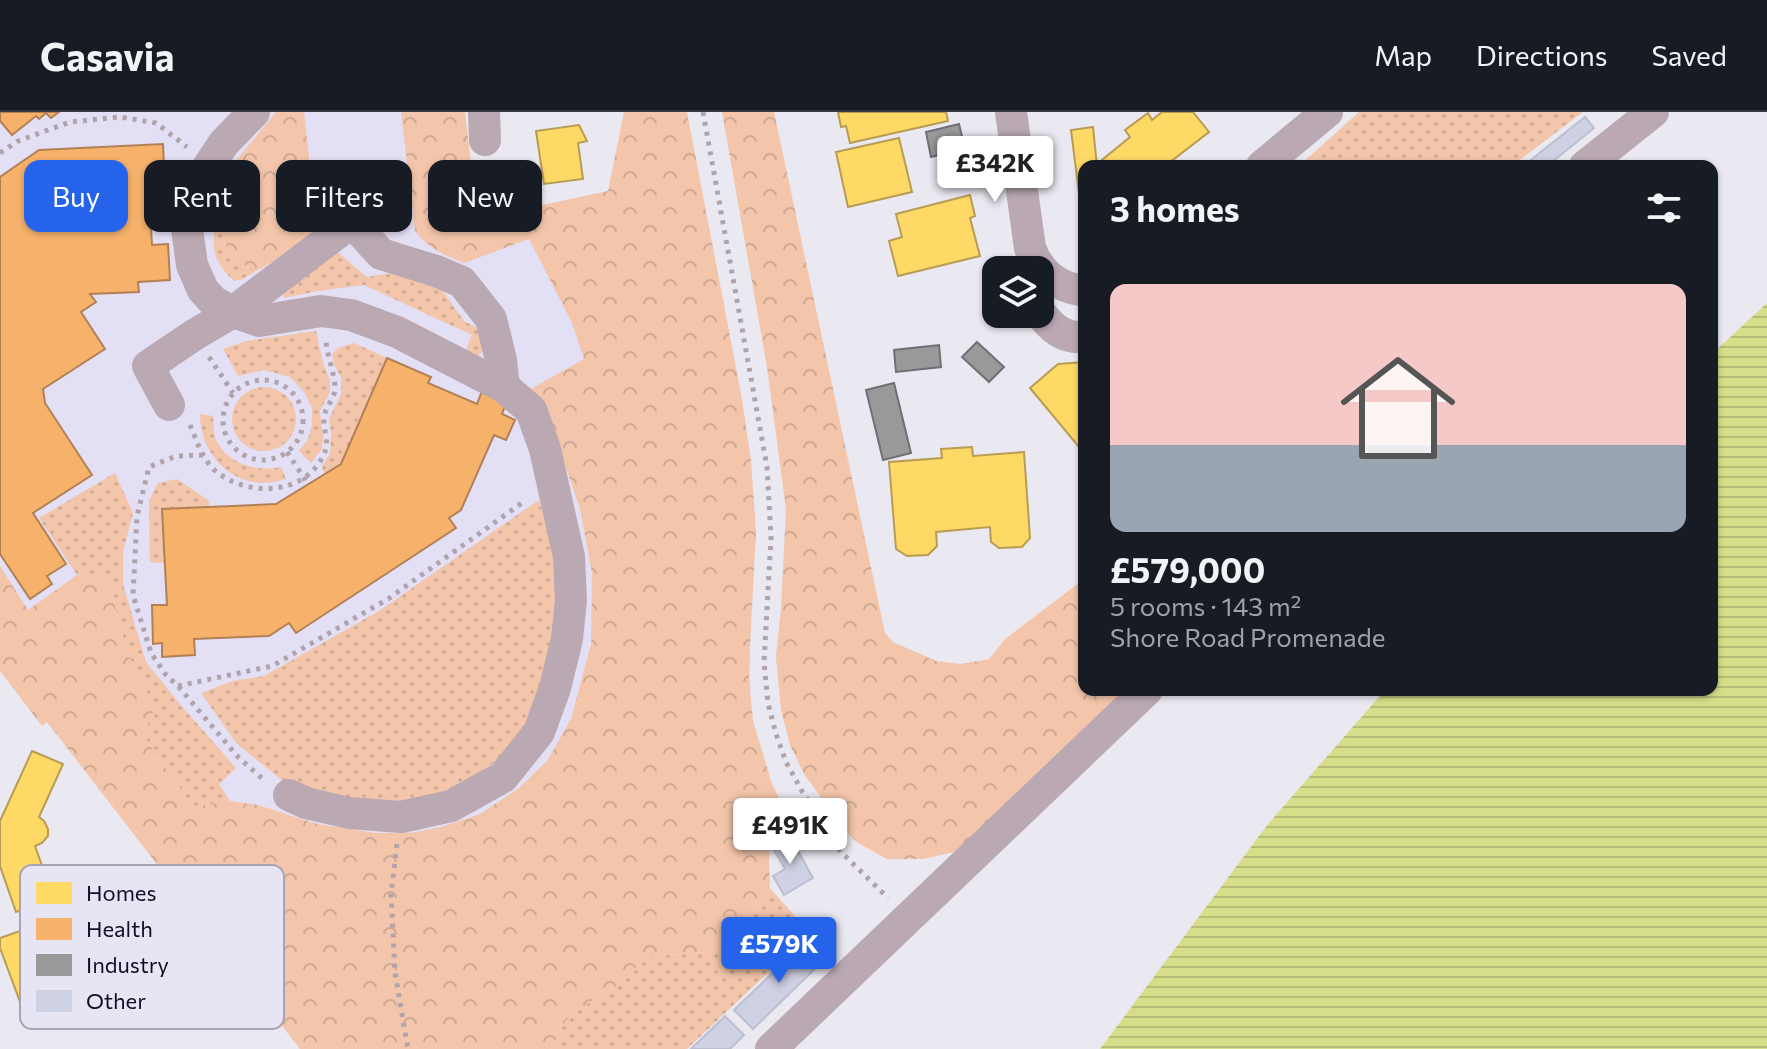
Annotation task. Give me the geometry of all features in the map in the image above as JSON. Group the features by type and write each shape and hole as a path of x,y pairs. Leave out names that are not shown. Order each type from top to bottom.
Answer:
{"street":[{"path":"212,160 254,112"},
{"path":"1011,112 1033,256"},
{"path":"1269,160 1327,112"},
{"path":"1593,160 1653,112"},
{"path":"169,405 148,366 233,312 352,222 381,254 462,282 491,319 504,387"},
{"path":"187,232 192,265 203,290 214,302 233,312 259,321 324,311 351,315 397,332 504,387 531,410 548,462 569,557 571,600 567,639 555,688 539,732 503,777 451,806 401,817 349,813 306,803 289,795"},
{"path":"1054,282 1067,289 1078,290"},
{"path":"1054,328 1078,338"},
{"path":"771,1049 1141,696"}],"path":[{"path":"703,112 767,467 771,538 764,662 768,703 786,762 841,852 909,918"},
{"path":"0,153 18,141 70,122 120,117 156,123 183,142 200,160"},
{"path":"169,405 189,423 203,455 216,471 239,485 258,489 287,487 306,481 326,452 324,418 334,397 324,311"},
{"path":"194,335 233,393"},
{"path":"269,380 282,384 293,393 300,404 302,430 287,452 275,458 249,458 228,441 222,416 233,393 243,384 269,380"},
{"path":"287,452 306,481"},
{"path":"203,455 176,456 149,467 137,516 133,595 151,653 166,675 239,758 272,786 289,795"},
{"path":"178,686 272,666 388,599 532,494"},
{"path":"401,817 391,894 395,973 408,1049"}],"shaded area":[{"path":"0,112 465,112 471,160 428,160 428,232 542,232 542,205 608,191 742,399 751,461 756,532 750,645 753,721 772,784 789,818 535,1049 300,1049 284,1028 284,865 158,865 47,722 42,726 0,671"},
{"path":"1767,303 1767,1049 1100,1049 1268,824 1380,696 1718,696 1718,348"}],"green space":[{"path":"276,112 304,112 309,160 276,160 276,232 323,234 256,271 230,257 221,232 260,232 260,160 236,160"},
{"path":"401,112 465,112 471,160 428,160 428,232 542,232 542,205 608,191 624,112 687,112 751,461 756,532 749,679 753,721 772,784 789,818 771,835 770,888 761,905 736,930 706,952 646,957 619,985 566,1020 551,1049 300,1049 284,1028 284,865 158,865 47,722 42,726 0,671 0,566 28,610 77,575 108,580 128,654 155,708 143,735 193,807 230,801 258,805 317,824 375,833 410,833 480,814 518,789 547,761 571,719 591,644 592,573 580,509 545,406 529,390 584,359 572,323 529,239 464,263 425,242 415,231 412,160 407,160"},
{"path":"722,112 774,112 885,633 893,642 936,661 961,664 989,659 1005,639 1078,584 1078,696 1119,696 959,851 923,859 887,859 858,843 846,832 804,774 790,745 781,710 776,656 786,509 767,367"},
{"path":"1359,112 1583,112 1520,160 1306,160"},
{"path":"214,232 221,232 230,257 256,271 234,281 217,259"},
{"path":"334,249 367,277 397,272 442,290 464,321 482,331 483,351 478,356 464,355 472,335 364,285 284,298 283,291"},
{"path":"316,331 330,380 330,392 320,411 322,449 311,463 299,451 308,439 312,425 312,408 305,393 290,377 264,370 238,376 223,349 246,341"},
{"path":"354,343 387,358 341,464 325,474 322,467 330,453 329,419 341,394 341,378 332,354 338,348"},
{"path":"264,387 282,393 290,401 296,419 290,437 282,445 264,451 246,445 238,437 232,419 238,401 246,393"},
{"path":"200,414 213,416 216,439 229,456 254,467 281,467 286,479 258,483 242,479 222,467 208,448"},
{"path":"115,473 133,513 123,552 123,584 146,662 236,768 219,784 230,801 193,807 143,735 155,708 128,654 108,580 77,575 39,518"},
{"path":"177,479 208,500 210,507 162,509 165,562 150,562 149,501 158,483"},
{"path":"539,500 560,569 559,624 539,709 509,752 456,790 401,805 294,790 237,744 201,693 232,681 264,676 379,611"},
{"path":"770,888 810,933 687,1049 551,1049 566,1020 619,985 646,957 706,952 736,930 761,905"}],"building: Homes":[{"path":"838,112 946,112 948,121 850,143 846,126 841,127"},
{"path":"1162,112 1193,112 1209,132 1173,160 1102,160 1130,137 1125,130 1148,113 1152,120"},
{"path":"579,125 587,141 578,143 583,179 544,184 536,131"},
{"path":"1093,127 1096,160 1078,160 1078,185 1071,130"},
{"path":"899,138 912,192 848,207 836,152"},
{"path":"970,195 975,216 970,218 980,256 898,276 889,241 902,237 896,214"},
{"path":"1078,362 1078,446 1030,388 1058,364"},
{"path":"972,447 973,456 1024,452 1030,538 1022,547 999,548 991,542 990,527 936,532 937,546 928,555 907,556 896,549 889,462 942,458 941,449"},
{"path":"32,751 63,764 39,817 48,829 48,836 35,846 42,865 20,865 20,911 16,912 0,866 0,821"},
{"path":"20,931 20,1002 0,948 0,938"}],"building: Health":[{"path":"0,112 59,112 51,118 46,113 39,119 36,116 12,135 0,121"},
{"path":"163,144 164,160 144,160 144,232 151,232 152,245 168,244 170,280 138,282 139,292 90,294 96,302 81,312 105,349 43,389 45,403 92,475 33,513 66,564 47,576 52,584 30,599 0,554 0,177 24,160 24,232 128,232 128,160 25,160 39,150"},
{"path":"387,358 431,377 428,383 477,404 482,391 507,401 502,414 515,420 506,440 494,435 461,510 449,518 456,528 296,633 289,623 269,636 194,639 195,655 162,657 162,643 153,644 152,605 167,605 162,509 276,504 341,464"}],"building: Industry":[{"path":"959,124 965,149 931,157 926,132"},
{"path":"977,342 1004,367 989,382 962,357"},
{"path":"939,345 941,367 896,372 894,350"},
{"path":"894,383 911,453 883,460 866,390"}],"building: Other":[{"path":"1585,117 1594,128 1554,160 1531,160"},
{"path":"789,835 813,878 784,895 773,876 785,869 771,845"},
{"path":"806,941 824,960 753,1029 734,1010"},
{"path":"725,1016 744,1035 730,1049 691,1049"}]}
